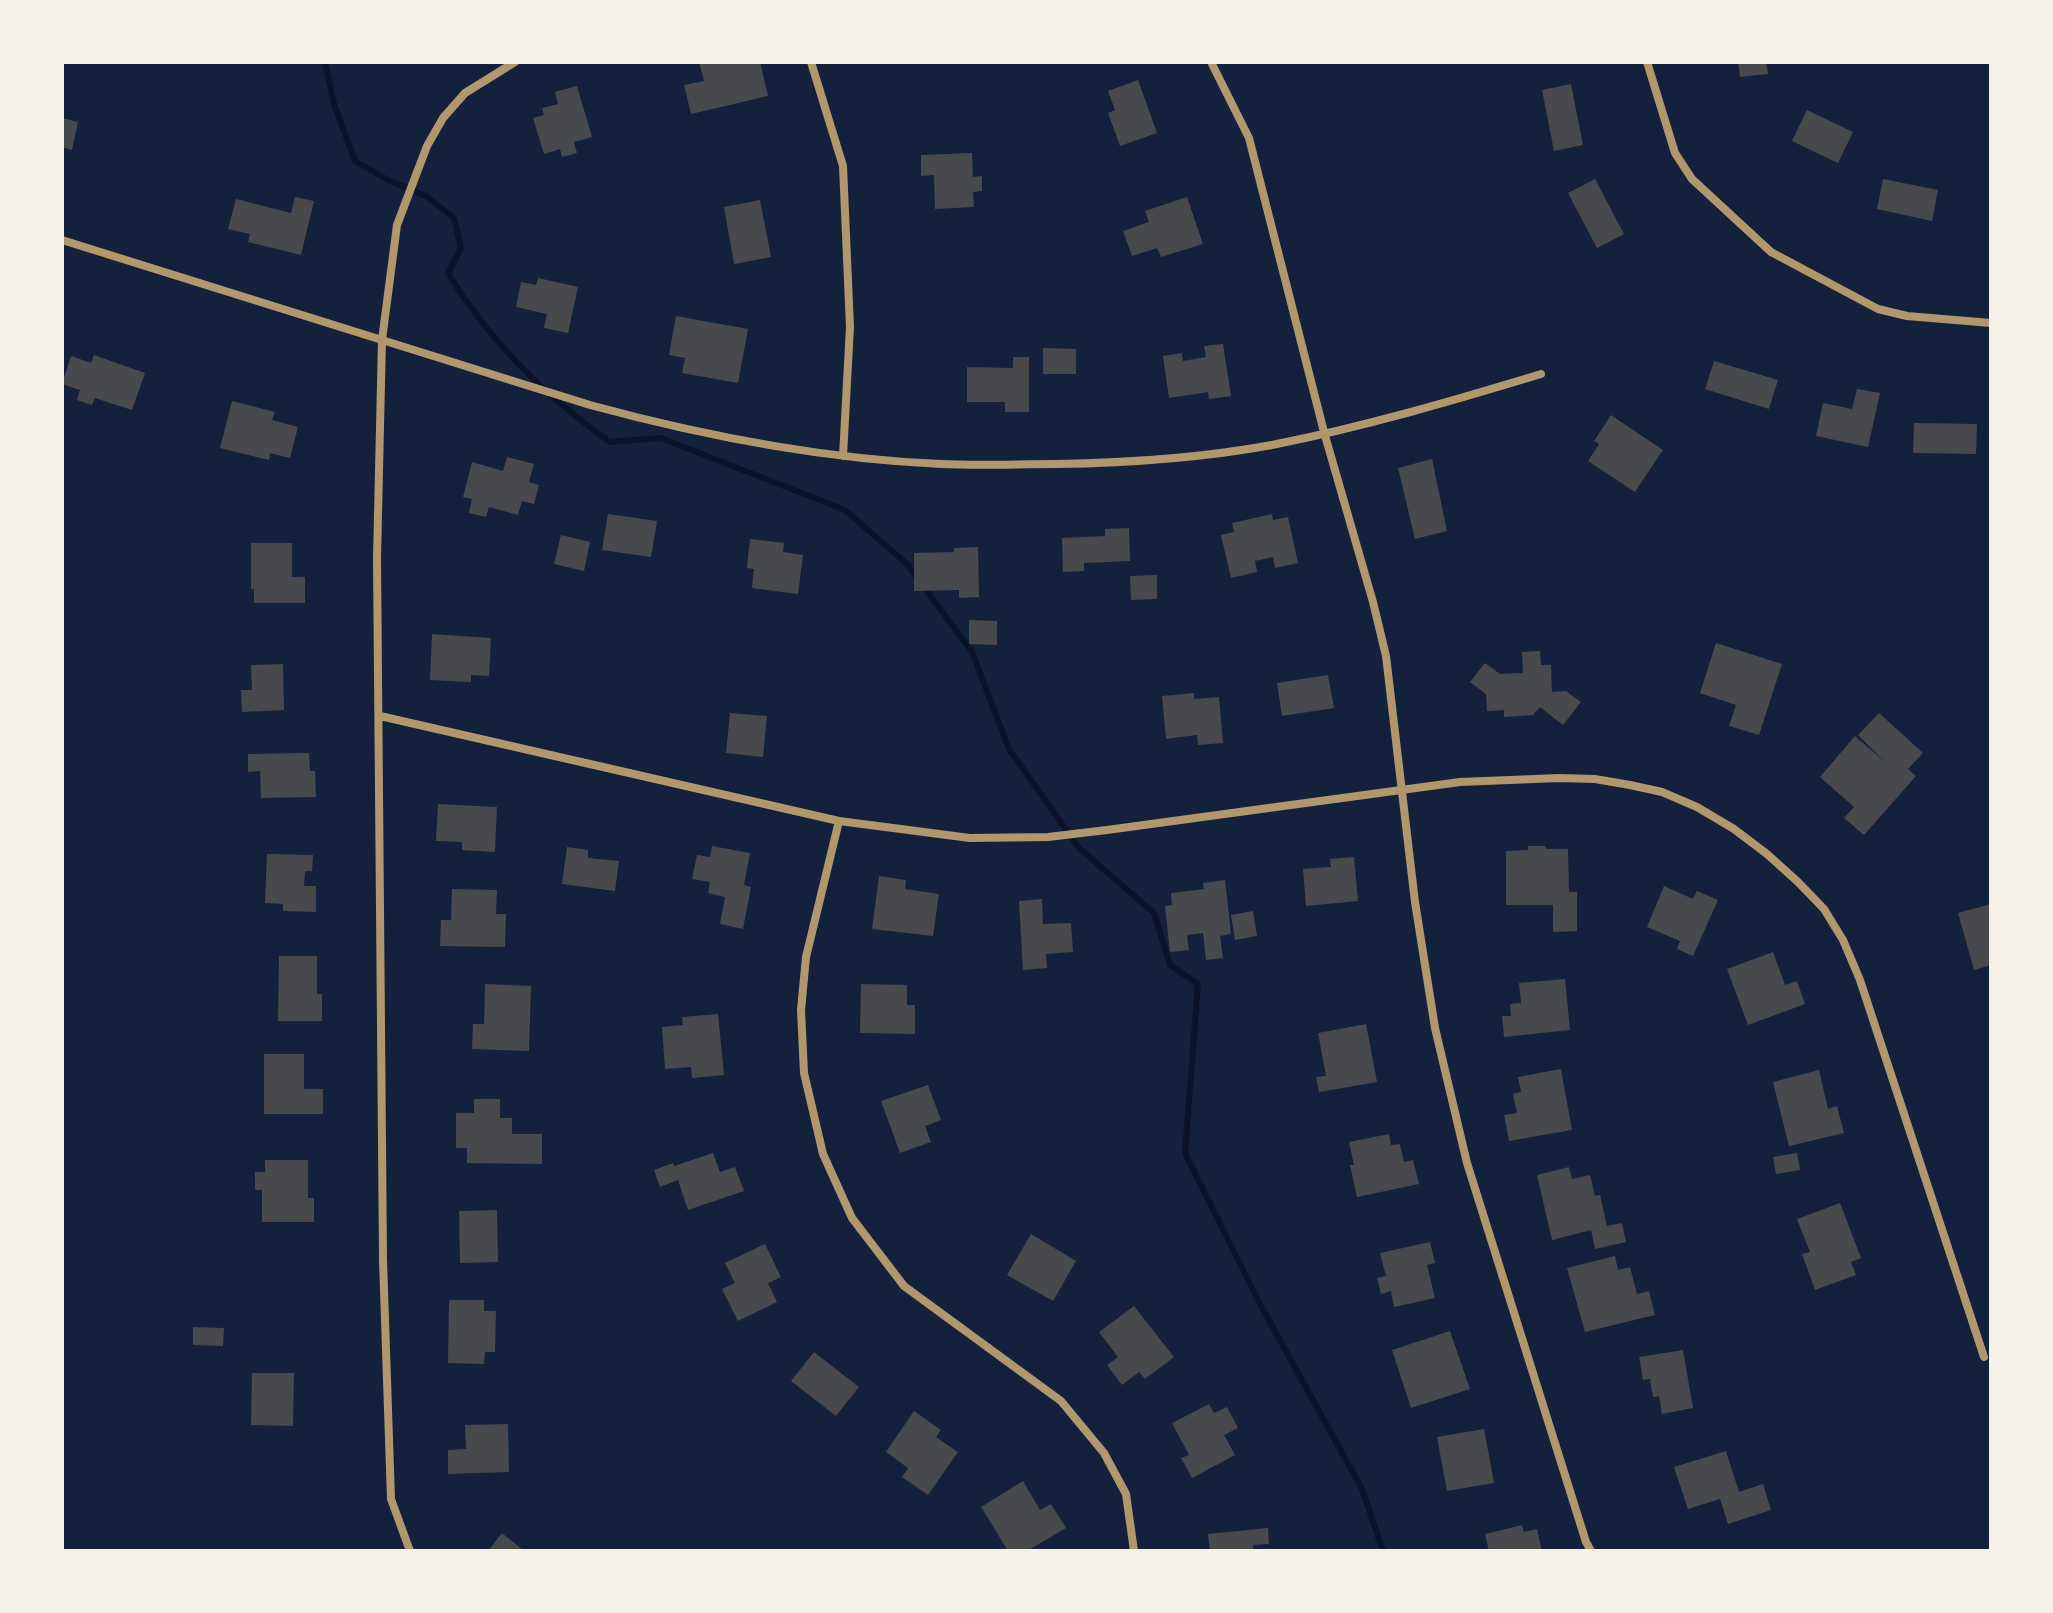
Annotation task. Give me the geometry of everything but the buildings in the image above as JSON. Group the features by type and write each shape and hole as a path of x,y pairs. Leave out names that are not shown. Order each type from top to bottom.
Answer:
{"street":[{"path":"410,1551 391,1499 383,1245 377,558 382,340 397,225 427,146 443,118 465,93 515,62"},
{"path":"811,62 843,166 850,327 843,456"},
{"path":"1211,62 1249,138 1324,432 1361,554 1386,656 1425,975 1457,1121 1494,1252 1591,1551"},
{"path":"1647,62 1675,153 1692,179 1771,252 1878,309 1907,316 1991,323"},
{"path":"62,240 635,417 843,456 941,464 1165,459 1272,445 1407,414 1541,374"},
{"path":"380,716 839,821 970,838 1048,837 1460,782 1595,779 1662,792 1734,829 1798,882 1824,909 1843,940 1860,980 1984,1357"},
{"path":"839,821 806,957 801,1010 804,1073 823,1154 852,1218 904,1286 1061,1401 1104,1453 1126,1494 1134,1551"}],"waterway":[{"path":"325,62 334,104 355,161 388,180 426,196 454,218 461,248 448,273 500,344 563,406 610,442 661,438 845,510 907,564 917,578"},
{"path":"924,587 972,652 1009,749 1079,848 1154,913 1170,965 1198,984 1185,1153 1260,1304 1362,1489 1383,1551"}]}
